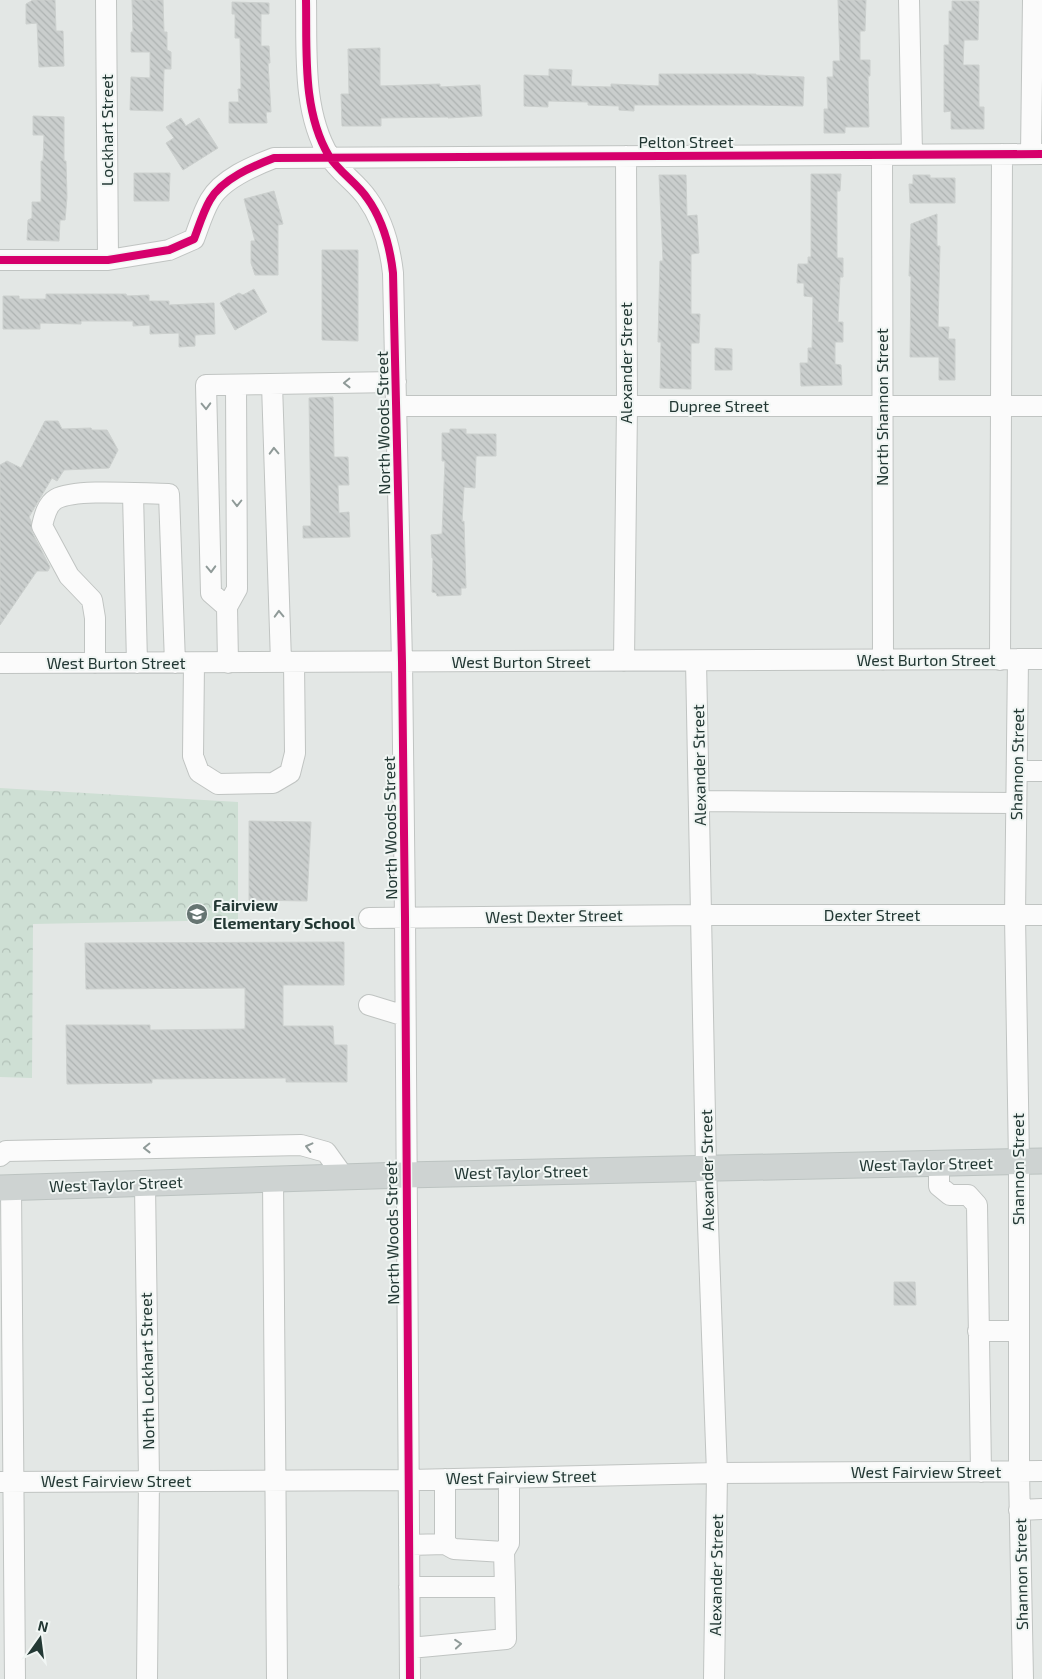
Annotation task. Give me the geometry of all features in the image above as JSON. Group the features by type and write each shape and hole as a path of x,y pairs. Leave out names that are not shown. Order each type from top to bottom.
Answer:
{"main road":[{"name":"West Taylor Street","path":"5,1188 406,1174 1030,1161"}],"street":[{"name":"Lockhart Street","path":"106,0 108,260"},
{"name":"North Woods Street","path":"306,0 308,79 314,123 330,157 368,198 383,227 391,252 393,273 402,662 410,1679"},
{"path":"909,0 912,154"},
{"path":"1033,0 1037,154"},
{"name":"Shannon Street","path":"1002,154 1001,406 1009,660 1017,771 1015,916 1030,1161 1019,1331 1019,1472 1023,1679"},
{"name":"Pelton Street","path":"0,260 108,260 169,250 194,239 211,198 227,183 250,167 274,158 1037,154"},
{"name":"North Shannon Street","path":"882,155 883,660"},
{"name":"Alexander Street","path":"624,661 627,406 626,156"},
{"path":"227,607 212,593 206,385 396,382"},
{"path":"95,663 95,618 92,600 69,576 42,526 45,513 54,500 72,493 168,494 193,756 199,772 218,784 273,783 290,773 295,753 287,662 272,384"},
{"path":"228,663 227,607 237,589 236,385"},
{"name":"Dupree Street","path":"396,406 1042,406"},
{"path":"133,494 136,663"},
{"name":"West Burton Street","path":"0,663 1042,659"},
{"name":"Alexander Street","path":"696,661 706,1168 717,1473 714,1679"},
{"path":"1017,771 1042,771"},
{"path":"700,801 1016,802"},
{"name":"West Dexter Street","path":"369,918 702,915"},
{"name":"Dexter Street","path":"702,915 1042,915"},
{"path":"369,1005 405,1016"},
{"path":"0,1156 6,1151 301,1145 326,1152 344,1177"},
{"path":"939,1163 939,1186 950,1195 968,1195 977,1205 981,1472"},
{"path":"273,1179 276,1679"},
{"name":"North Lockhart Street","path":"145,1184 149,1480 148,1679"},
{"path":"5,1188 7,1482 15,1679"},
{"path":"978,1331 1019,1331"},
{"name":"West Fairview Street","path":"7,1482 409,1480 717,1473 1042,1471"},
{"path":"410,1648 506,1639 504,1552 509,1543 508,1478"},
{"path":"445,1479 445,1544"},
{"path":"1020,1510 1042,1509"},
{"path":"409,1545 445,1544 454,1549 504,1552"},
{"path":"409,1587 505,1587"}],"green space":[{"path":"0,788 238,802 238,920 33,924 32,1078 0,1077"}],"building":[{"path":"33,0 55,0 56,31 63,31 64,66 39,67 37,23 26,24 26,4"},
{"path":"132,0 163,0 164,32 167,32 167,50 171,52 171,69 164,69 163,111 130,110 131,77 150,78 150,52 131,52 131,32 133,32"},
{"path":"838,0 866,0 865,31 860,31 860,60 870,60 870,76 868,76 869,127 845,127 845,133 824,133 824,109 828,109 827,77 833,77 833,61 840,61"},
{"path":"952,1 979,1 978,40 964,40 963,65 979,65 979,107 984,107 984,129 951,129 951,111 944,112 944,45 949,45 949,11 952,11"},
{"path":"232,2 269,3 269,14 261,14 261,46 269,46 270,63 268,63 271,112 266,112 267,123 229,123 229,102 239,102 238,89 241,89 240,38 235,38 235,14 232,14"},
{"path":"380,48 380,86 440,84 440,87 480,85 482,116 381,118 381,126 342,126 341,94 349,94 348,49"},
{"path":"549,69 572,70 571,86 611,87 611,84 659,86 659,74 756,74 804,77 803,106 634,105 634,111 619,110 619,106 588,105 588,102 548,101 548,107 524,106 524,75 549,76"},
{"path":"33,116 64,117 64,161 66,161 67,197 65,220 60,220 59,241 27,240 28,220 32,218 32,202 41,202 41,161 43,161 44,135 33,135"},
{"path":"181,118 186,126 199,118 218,148 183,170 166,143 174,138 166,127"},
{"path":"134,173 170,173 169,201 134,201"},
{"path":"811,174 841,174 840,191 837,191 837,258 843,258 843,277 840,277 838,322 843,322 843,342 835,342 835,364 841,365 842,385 801,386 800,363 808,363 808,348 812,348 813,297 804,296 804,283 797,283 798,264 808,264 808,257 811,257"},
{"path":"659,175 686,175 687,216 697,215 699,253 691,254 691,314 700,314 699,343 691,343 691,389 660,388 661,342 658,342 660,261 663,261"},
{"path":"913,175 930,175 930,178 955,178 955,203 910,203 909,184 913,184"},
{"path":"274,191 283,224 278,225 278,275 255,275 251,263 251,241 255,241 244,199"},
{"path":"937,214 937,246 940,246 938,327 949,327 948,339 955,339 955,380 939,380 939,357 910,357 911,276 909,276 911,224"},
{"path":"322,250 358,250 358,341 322,340"},
{"path":"254,289 267,312 235,330 220,303 239,293 243,295"},
{"path":"46,294 149,295 149,301 169,301 169,305 214,303 215,334 195,335 195,346 179,347 179,333 150,334 150,325 133,326 133,321 81,321 81,324 40,323 40,329 3,329 3,296 19,296 19,299 46,299"},
{"path":"715,348 732,349 732,370 715,370"},
{"path":"333,397 334,457 348,457 349,485 338,485 339,513 349,512 350,537 303,538 303,526 311,526 309,398"},
{"path":"45,421 58,421 62,429 91,428 92,430 107,430 118,450 109,468 64,470 57,481 52,478 29,517 32,532 50,567 48,571 37,571 0,625 0,465 7,461 21,468"},
{"path":"450,429 466,429 466,434 496,434 496,456 476,456 475,488 464,487 462,522 464,521 466,588 461,588 461,595 437,596 436,593 432,592 433,558 431,535 442,534 445,461 442,461 442,433 450,433"},
{"path":"249,821 311,822 307,901 249,900"},
{"path":"344,942 344,985 283,985 283,1026 333,1026 334,1045 347,1045 347,1082 286,1082 286,1078 152,1079 152,1083 67,1084 66,1025 150,1025 150,1030 245,1029 245,988 86,989 85,943"},
{"path":"894,1282 915,1282 916,1305 894,1305"}],"cycle path":[{"path":"306,0 308,80 314,120 329,156 373,206 388,244 393,273 402,662 410,1679"},
{"path":"0,260 108,260 169,250 194,239 203,214 215,192 248,169 274,158 1042,154"}],"place":[{"name":"Fairview Elementary School","path":"197,914"}]}
